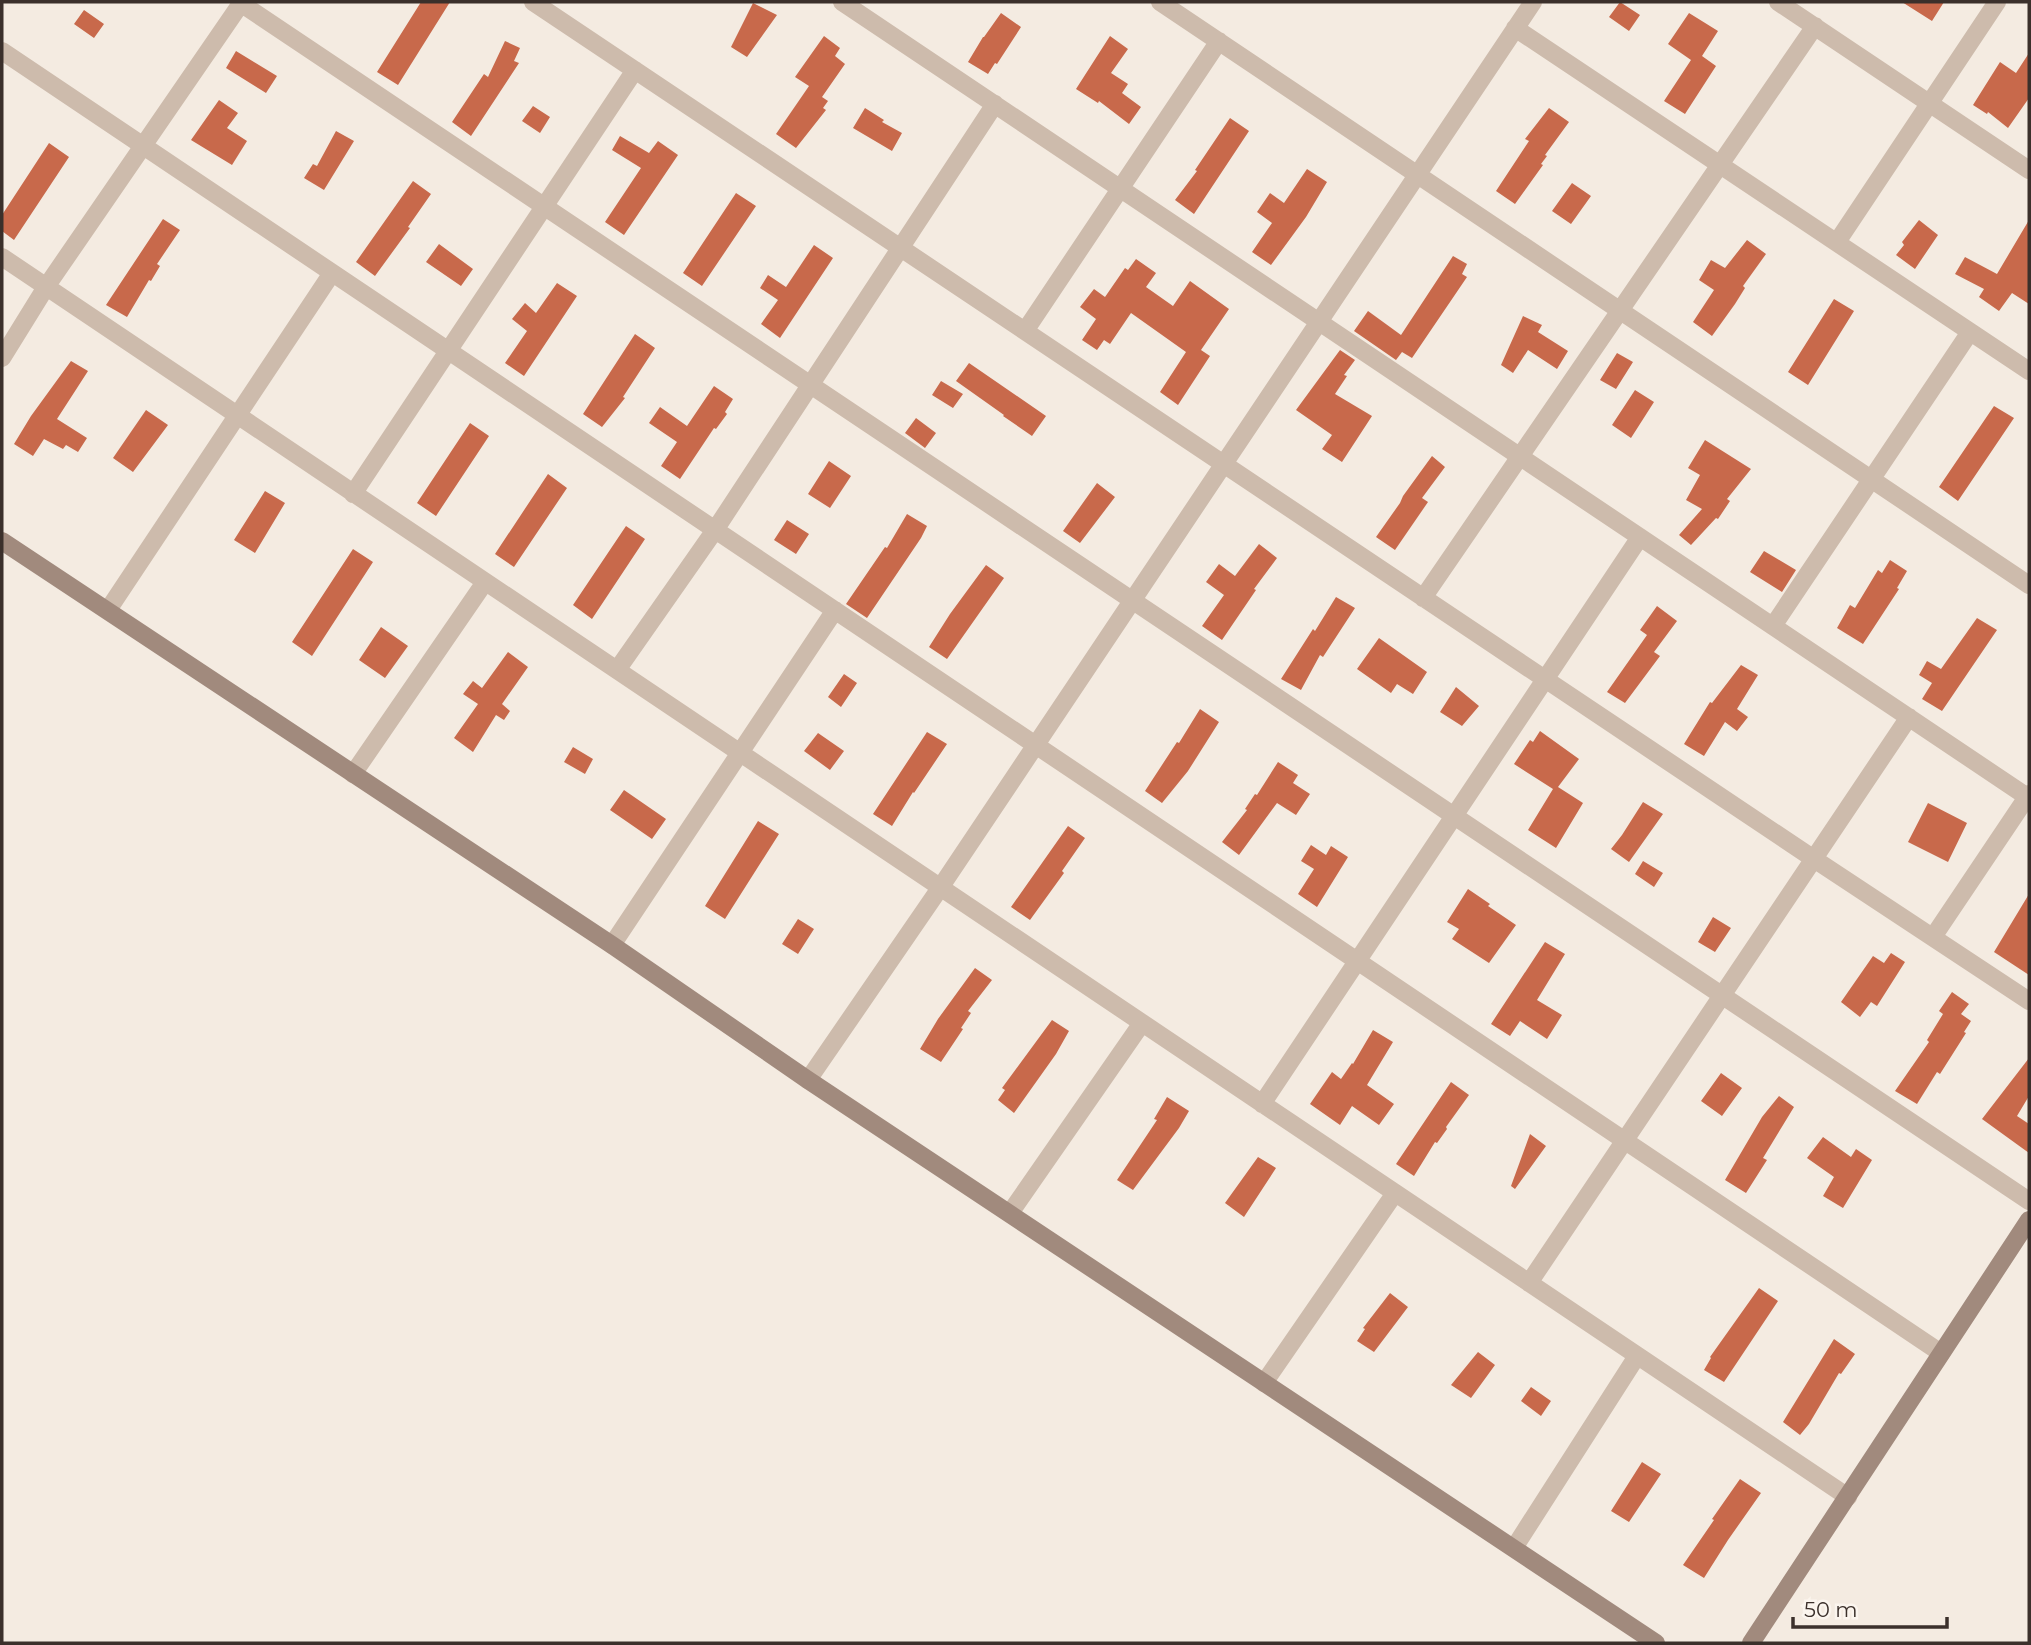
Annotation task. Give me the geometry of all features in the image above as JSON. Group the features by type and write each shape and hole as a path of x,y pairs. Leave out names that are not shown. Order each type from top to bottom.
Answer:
{"street":[{"path":"2,358 46,287 241,2 2029,1201"},
{"path":"533,2 2029,1001"},
{"path":"842,2 866,8 995,104 2029,796 1933,937"},
{"path":"1160,2 2029,585"},
{"path":"808,1080 940,888 1533,2"},
{"path":"1778,2 2029,170"},
{"path":"1837,242 1997,2"},
{"path":"1423,598 1815,26"},
{"path":"1516,28 2029,371"},
{"path":"1025,331 1219,41"},
{"path":"2,51 1941,1353"},
{"path":"353,494 635,71"},
{"path":"617,670 715,530 995,104"},
{"path":"2,257 1848,1497"},
{"path":"108,610 332,273"},
{"path":"1773,626 1970,332"},
{"path":"1262,1104 1640,537"},
{"path":"2,541 1656,1643"},
{"path":"353,774 485,582"},
{"path":"612,945 835,610"},
{"path":"1529,1283 1909,717"},
{"path":"1010,1213 1142,1023"},
{"path":"1264,1383 1395,1193"},
{"path":"1751,1643 2029,1220"},
{"path":"1514,1548 1637,1356"}],"building":[{"path":"421,2 450,2 398,85 377,72"},
{"path":"1620,2 1640,15 1629,31 1609,17"},
{"path":"1902,2 1944,2 1932,21"},
{"path":"753,3 777,15 747,57 731,47"},
{"path":"84,10 104,24 94,38 74,24"},
{"path":"1001,13 1021,27 988,74 968,62"},
{"path":"1689,13 1718,31 1702,56 1716,66 1685,114 1664,101 1691,60 1668,44"},
{"path":"824,36 840,48 835,56 845,64 822,97 828,101 823,108 826,110 796,148 776,134 809,86 795,77"},
{"path":"1110,36 1128,49 1111,73 1128,84 1122,93 1141,107 1129,124 1099,101 1098,103 1076,89"},
{"path":"505,41 520,48 514,61 519,63 471,136 452,122 484,74 488,77"},
{"path":"236,51 277,76 266,93 226,68"},
{"path":"2029,53 2029,98 2008,128 1988,112 1987,114 1973,105 2000,62 2016,73"},
{"path":"219,100 238,113 227,128 247,141 232,165 191,140"},
{"path":"533,106 550,117 540,133 522,121"},
{"path":"865,108 902,133 892,151 853,128"},
{"path":"1549,108 1569,122 1515,204 1496,191 1529,141 1525,139"},
{"path":"1230,118 1249,131 1194,214 1175,200 1197,171 1195,170"},
{"path":"336,131 354,141 324,190 304,178 313,164 317,166"},
{"path":"620,136 649,153 658,141 678,155 624,235 605,222 641,168 612,150"},
{"path":"49,143 69,157 14,240 2,231 2,215"},
{"path":"1307,169 1327,182 1306,217 1271,265 1252,252 1272,223 1257,212 1270,193 1284,203"},
{"path":"413,181 431,194 375,276 356,262"},
{"path":"1572,183 1591,196 1571,224 1552,211"},
{"path":"736,193 756,206 702,286 683,273"},
{"path":"163,219 180,230 127,317 106,305"},
{"path":"1919,220 1938,235 1915,269 1896,255 1904,245 1902,242"},
{"path":"2029,220 2029,304 2012,293 1999,311 1979,297 1984,289 1955,274 1965,257 1997,274"},
{"path":"1747,240 1766,254 1712,336 1693,322 1714,290 1699,280 1711,260 1725,268"},
{"path":"439,244 473,269 461,286 426,262"},
{"path":"814,245 833,258 780,338 761,324 778,300 760,288 768,275 786,287"},
{"path":"1453,256 1467,264 1462,274 1467,277 1412,358 1402,352 1396,360 1354,331 1368,311 1401,335"},
{"path":"1136,259 1156,273 1146,287 1173,306 1190,281 1229,309 1201,350 1210,356 1178,405 1160,392 1186,352 1131,313 1110,344 1104,340 1097,350 1082,340 1096,319 1080,307 1094,289 1105,297 1125,268 1128,270"},
{"path":"557,283 577,296 524,376 505,363 527,331 512,319 525,303 536,313"},
{"path":"1834,299 1854,311 1808,385 1788,372"},
{"path":"1523,316 1542,325 1538,332 1568,351 1557,369 1528,350 1513,373 1501,365"},
{"path":"635,334 655,348 623,397 625,398 602,427 583,414"},
{"path":"1340,350 1355,360 1335,394 1372,416 1342,462 1322,449 1332,435 1296,410"},
{"path":"1617,353 1633,362 1616,389 1600,380"},
{"path":"71,361 88,371 57,419 87,438 78,452 66,445 63,449 44,439 33,456 14,444"},
{"path":"969,363 1046,416 1032,436 956,381"},
{"path":"941,381 963,394 953,408 932,395"},
{"path":"714,386 733,399 725,412 727,414 716,429 714,428 680,479 661,466 677,442 649,423 660,407 687,426"},
{"path":"1635,390 1654,402 1631,438 1612,425"},
{"path":"1994,406 2014,418 1958,501 1939,487"},
{"path":"146,410 168,425 133,472 113,458"},
{"path":"916,418 936,433 925,448 905,433"},
{"path":"470,423 489,436 436,516 417,503"},
{"path":"1705,440 1751,469 1727,499 1730,501 1718,519 1716,518 1691,545 1679,535 1702,509 1686,500 1700,475 1688,468"},
{"path":"1432,456 1445,467 1422,498 1428,502 1395,550 1376,537"},
{"path":"829,461 851,476 830,508 808,494"},
{"path":"548,474 567,488 514,567 495,554"},
{"path":"1097,483 1115,497 1080,543 1063,531"},
{"path":"265,491 285,503 255,553 234,540"},
{"path":"907,514 927,526 867,618 846,604 885,547 887,548"},
{"path":"787,520 809,534 796,554 774,540"},
{"path":"626,526 645,539 592,619 573,605"},
{"path":"1259,544 1277,558 1222,640 1202,626 1224,595 1206,582 1219,564 1235,576"},
{"path":"353,549 373,562 312,656 292,642"},
{"path":"1764,551 1796,570 1782,592 1750,572"},
{"path":"1890,560 1907,571 1897,588 1899,589 1863,644 1837,628 1850,605 1855,608 1878,570 1882,573"},
{"path":"986,565 1004,578 947,659 929,647"},
{"path":"1336,597 1355,608 1323,657 1320,655 1301,690 1281,679"},
{"path":"1657,606 1677,621 1654,652 1660,656 1625,703 1607,692 1647,635 1640,630"},
{"path":"1977,618 1997,630 1942,711 1922,699 1932,683 1919,675 1927,661 1941,669"},
{"path":"381,627 408,646 385,678 359,660"},
{"path":"1379,638 1427,672 1413,694 1397,684 1391,693 1357,669"},
{"path":"508,652 528,667 502,704 510,711 504,720 496,715 473,752 454,738 478,704 463,694 473,681 482,688"},
{"path":"1741,665 1758,675 1737,709 1748,717 1737,731 1725,722 1704,756 1684,744 1710,702 1712,703"},
{"path":"844,674 857,683 841,707 828,697"},
{"path":"1456,687 1479,706 1462,726 1440,712"},
{"path":"1200,709 1219,722 1188,771 1162,803 1145,791"},
{"path":"1540,731 1579,759 1558,787 1583,803 1556,848 1528,830 1553,789 1514,764 1530,740 1533,742"},
{"path":"927,732 947,744 892,826 873,814"},
{"path":"818,733 844,751 830,770 804,751"},
{"path":"573,747 593,759 585,774 564,762"},
{"path":"1278,762 1298,775 1293,783 1310,794 1296,815 1277,803 1239,855 1222,842 1247,810 1245,809"},
{"path":"624,790 666,819 652,839 610,810"},
{"path":"1643,802 1663,814 1629,862 1611,849"},
{"path":"1928,803 1967,823 1948,862 1908,842"},
{"path":"758,821 779,834 725,919 705,906"},
{"path":"1068,826 1085,838 1030,920 1011,907"},
{"path":"1311,845 1326,855 1331,846 1348,857 1317,907 1298,894 1314,869 1301,861"},
{"path":"1643,861 1663,873 1654,887 1635,874"},
{"path":"1468,889 1516,925 1489,963 1452,939 1459,929 1447,922"},
{"path":"2029,894 2029,975 1994,952"},
{"path":"1713,917 1731,928 1715,952 1698,942"},
{"path":"798,919 814,929 798,954 782,944"},
{"path":"1545,942 1565,954 1537,1000 1562,1015 1547,1039 1520,1021 1510,1036 1491,1024"},
{"path":"1891,953 1905,962 1877,1006 1871,1002 1860,1017 1841,1002 1873,956 1884,963"},
{"path":"975,968 992,980 968,1011 971,1013 961,1028 963,1029 941,1062 920,1049"},
{"path":"1952,992 1969,1004 1961,1014 1971,1021 1940,1074 1937,1072 1917,1104 1895,1091 1929,1042 1927,1040 1943,1014 1939,1011"},
{"path":"1052,1020 1069,1031 1014,1113 998,1100 1005,1090 1002,1088"},
{"path":"1373,1030 1393,1042 1367,1085 1394,1104 1379,1125 1352,1106 1340,1125 1310,1104 1332,1072 1341,1079"},
{"path":"2029,1058 2029,1096 2017,1116 2029,1124 2029,1153 1982,1119"},
{"path":"1721,1073 1742,1088 1722,1116 1701,1101"},
{"path":"1451,1082 1469,1095 1414,1176 1396,1164"},
{"path":"1779,1096 1794,1107 1763,1158 1767,1160 1746,1193 1725,1180 1762,1117"},
{"path":"1167,1097 1189,1111 1133,1190 1117,1180 1157,1120 1154,1119"},
{"path":"1530,1134 1546,1146 1515,1189 1511,1186"},
{"path":"1823,1137 1851,1157 1856,1149 1872,1160 1843,1208 1823,1196 1834,1177 1807,1158"},
{"path":"1258,1157 1276,1168 1244,1217 1225,1203"},
{"path":"1759,1288 1778,1301 1724,1382 1704,1370 1710,1357"},
{"path":"1390,1293 1408,1307 1374,1352 1357,1341 1365,1329 1363,1328"},
{"path":"1834,1339 1855,1354 1841,1374 1839,1373 1800,1435 1783,1422"},
{"path":"1478,1352 1495,1365 1471,1398 1451,1385"},
{"path":"1531,1387 1551,1401 1541,1416 1521,1401"},
{"path":"1642,1462 1661,1474 1629,1522 1611,1511"},
{"path":"1740,1479 1761,1493 1704,1578 1683,1565"}]}
